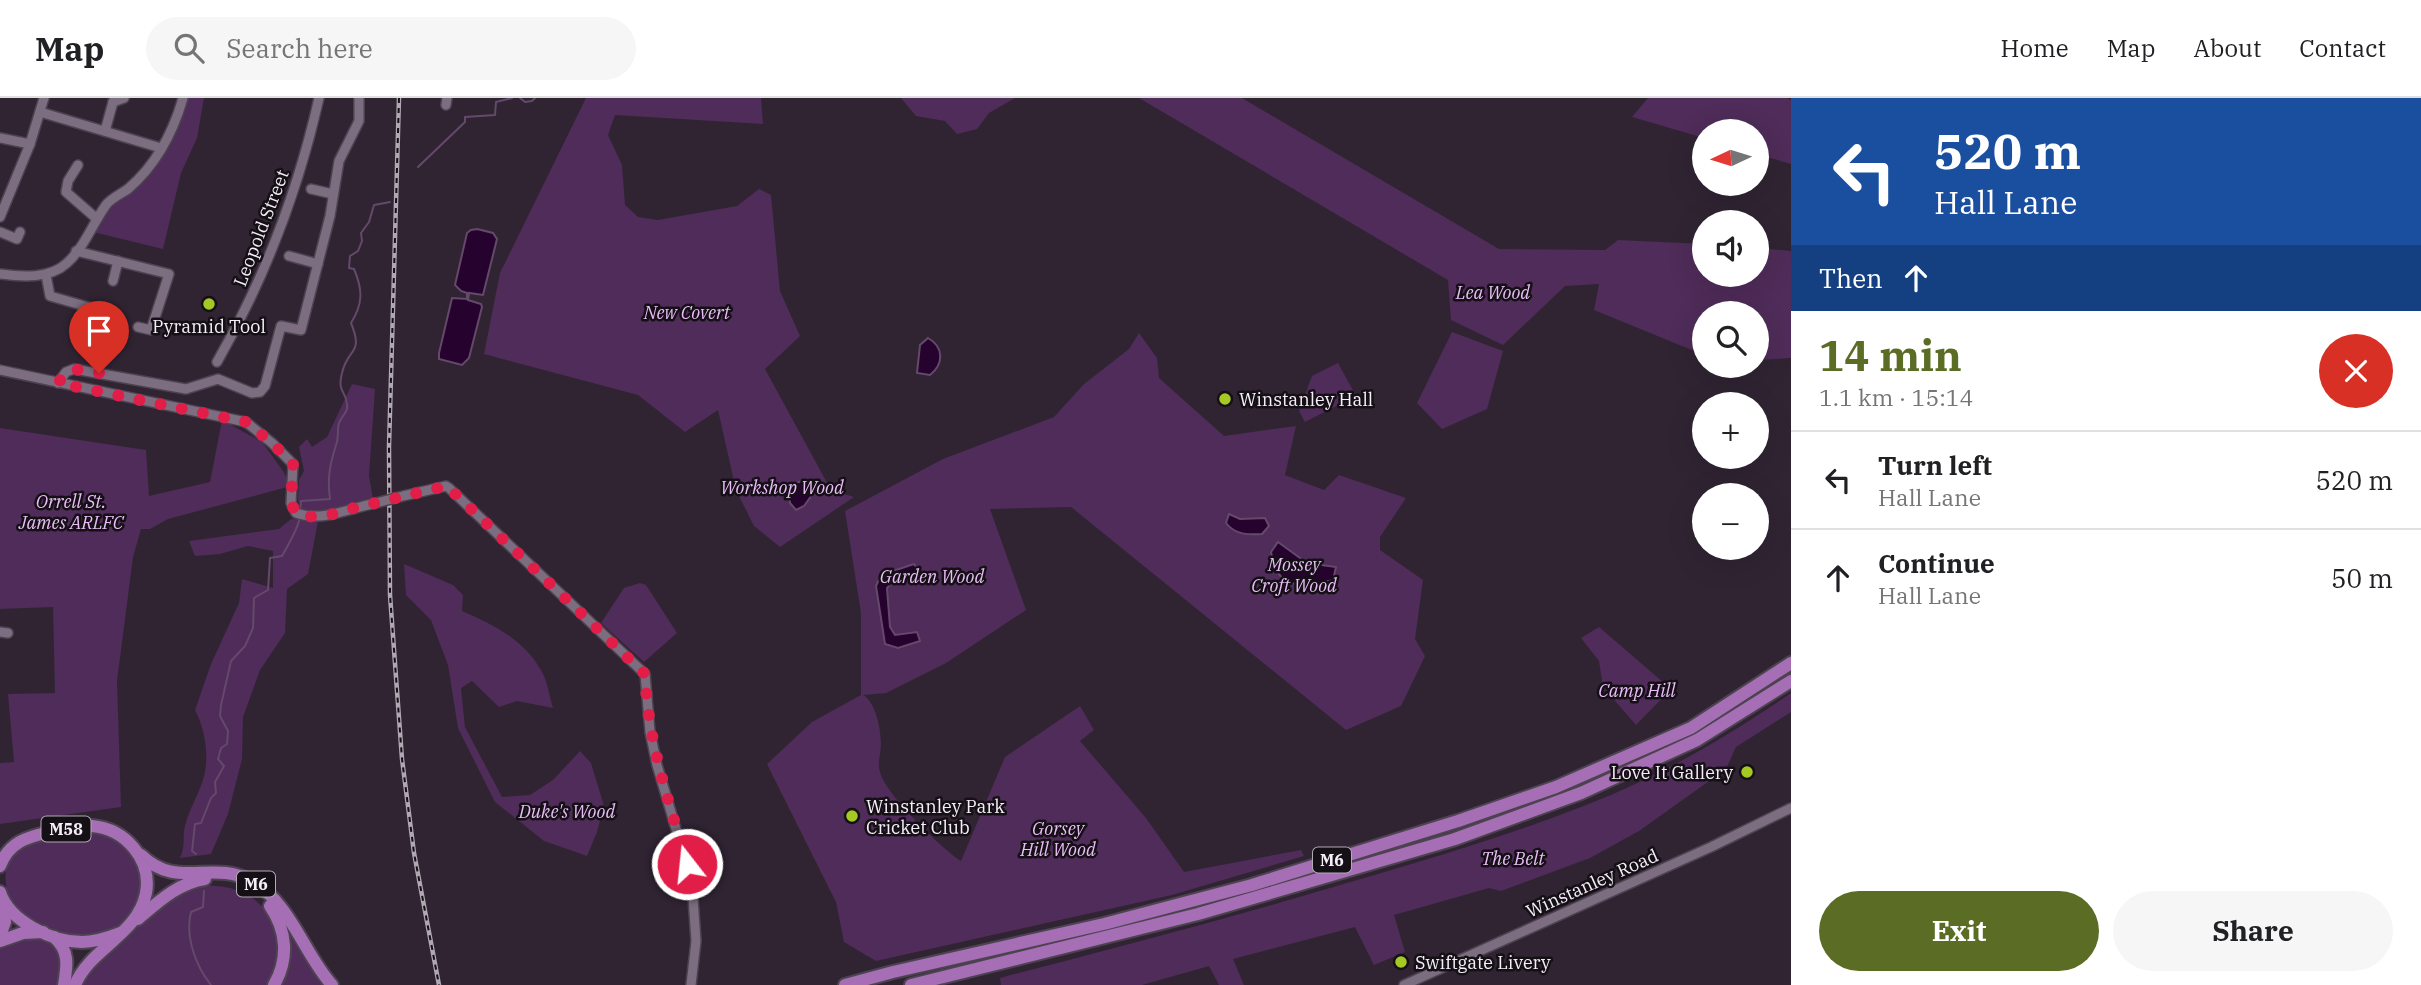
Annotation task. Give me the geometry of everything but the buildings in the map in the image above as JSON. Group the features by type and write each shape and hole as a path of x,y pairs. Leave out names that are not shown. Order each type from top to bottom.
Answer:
{"highway":[{"name":"M6","path":"845,985 1104,925 1252,885 1458,821 1556,787 1691,728 1791,663"},
{"name":"M6","path":"911,985 1198,915 1455,839 1581,793 1697,740 1791,681"},
{"name":"M58","path":"0,866 8,850 20,841 79,827 95,826 108,830 124,838 138,852"},
{"name":"M6","path":"138,852 155,867 170,873 230,872 260,886 281,908 320,971 332,985"},
{"path":"75,985 86,967 126,929 142,907 146,878 138,852"},
{"name":"M6","path":"126,929 165,896 191,882 219,878 238,882 265,900 280,924 285,944 284,955 280,974 274,985"},
{"path":"2,897 19,918 69,941 86,942 126,929"},
{"path":"0,936 5,922 2,897"},
{"path":"0,942 23,933 47,933 63,947 66,955 64,985"}],"street":[{"path":"0,217 30,144 44,98"},
{"path":"106,131 111,100 124,98"},
{"path":"0,274 46,275 67,264 108,202 127,189 150,166 167,141 183,98"},
{"name":"Leopold Street","path":"217,362 259,283 289,204 319,98"},
{"path":"58,383 66,372 74,369 186,388 218,379 252,393 260,392 265,386 281,326 301,330 318,264 339,161 359,121 359,98"},
{"path":"40,112 162,148"},
{"path":"0,138 30,144"},
{"path":"73,168 65,192 97,219"},
{"path":"311,189 333,194"},
{"path":"0,232 17,239 20,232"},
{"path":"76,251 169,274 150,330 138,327"},
{"path":"288,256 318,264"},
{"path":"113,281 118,261"},
{"path":"46,275 50,296 102,311"},
{"path":"0,369 246,422 293,464 291,503 300,515 331,516 403,496 446,486 449,488 645,674 650,732 657,765 692,883 696,941 691,985"},
{"name":"Winstanley Road","path":"1404,985 1711,847 1791,808"}],"green space":[{"path":"178,98 204,98 197,138 181,173 163,249 85,230 107,196 129,184 150,160 168,133"},
{"name":"New Covert","path":"586,98 761,98 763,124 615,115 608,135 622,165 625,205 638,217 658,220 737,206 759,189 771,195 780,291 800,336 765,369 831,490 854,497 780,547 754,526 736,490 718,410 685,432 638,395 484,354 500,273"},
{"path":"901,98 1015,98 989,113 977,129 957,134 945,121 916,116"},
{"name":"Lea Wood","path":"1139,98 1242,98 1499,249 1605,250 1618,240 1692,243 1692,287 1769,287 1769,249 1791,251 1791,358 1769,359 1769,301 1692,301 1692,350 1594,310 1599,284 1565,286 1503,345 1451,320 1448,280"},
{"path":"1648,98 1787,98 1791,100 1791,164 1769,158 1769,119 1692,119 1692,134 1632,117"},
{"path":"1452,332 1503,351 1487,409 1442,429 1417,403"},
{"path":"1139,333 1157,358 1159,378 1224,436 1296,426 1285,475 1324,490 1339,475 1406,498 1380,537 1380,550 1423,580 1415,639 1425,656 1401,706 1346,730 1071,507 990,509 1026,610 946,663 886,693 863,695 871,704 879,724 879,767 894,796 929,834 961,861 1005,757 1080,706 1094,730 1080,741 1146,818 1184,872 1301,850 1304,856 1172,895 876,961 844,942 836,902 767,764 812,722 861,695 861,613 845,511 943,459 1054,417 1084,384 1129,349"},
{"path":"1338,363 1356,396 1305,422 1299,411 1312,376"},
{"path":"352,384 375,389 369,476 373,499 328,514 304,514 298,501 299,480 304,471 299,447 307,439 312,447 327,437"},
{"name":"Orrell St. James ARLFC","path":"222,420 262,442 291,486 168,519 150,529 141,529 133,557 117,681 121,807 0,824 0,763 14,762 8,694 55,693 53,607 0,609 0,428 146,450 149,496 210,482"},
{"path":"291,519 318,521 308,574 287,589 285,633 260,670 243,717 242,759 228,814 211,854 180,858 185,826 203,780 206,762 204,735 195,710 211,664 239,603 242,579 273,588 273,551 248,546 220,554 195,556 189,541 279,529"},
{"name":"Duke's Wood","path":"404,564 453,585 463,595 462,611 509,636 529,653 537,664 553,708 517,701 499,707 472,681 461,688 465,727 502,797 530,795 553,780 580,751 591,763 604,806 587,856 544,841 495,802 458,728 448,665 431,620 406,595"},
{"path":"640,583 646,585 677,633 644,662 601,623 624,588"},
{"name":"Camp Hill","path":"1599,627 1671,689 1636,725 1603,687 1599,661 1581,638"},
{"name":"The Belt","path":"1791,693 1791,712 1736,747 1726,769 1639,831 1590,858 1501,891 1489,888 1394,915 1405,952 1374,965 1355,927 1233,959 1244,985 1219,985 1209,966 1142,985 1001,985 1000,978 1310,894 1471,846 1557,816 1666,769"},
{"path":"83,831 103,833 119,841 128,849 139,868 139,900 119,927 103,935 76,936 59,931 18,911 12,903 6,883 8,863 19,847 41,838"},
{"path":"205,886 226,887 243,893 258,902 268,915 275,930 277,947 275,966 267,985 79,985 97,959 156,910 173,897"},
{"path":"281,917 326,985 280,985"},
{"path":"36,936 54,943 63,962 60,985 0,985 0,946"}],"shaded area":[{"path":"477,229 493,233 497,239 483,295 469,293 468,300 481,304 482,307 469,358 462,365 439,359 439,353 452,298 467,299 467,293 455,285 467,233"},
{"path":"928,338 937,346 940,356 938,366 930,375 917,373 920,345"},
{"path":"807,479 814,492 804,506 796,510 790,503 789,491 796,483"},
{"path":"1229,514 1240,519 1265,518 1269,526 1262,534 1238,532 1226,523"},
{"path":"1278,542 1307,563 1336,567 1333,580 1301,584 1285,580 1274,565 1271,552"},
{"path":"914,564 919,572 897,577 887,588 890,627 895,635 917,632 920,641 898,648 885,644 876,586 881,575"}],"waterway":[{"path":"418,167 465,122 465,117 495,115 496,102 512,98"},
{"path":"520,98 525,102 535,98"},
{"path":"300,511 301,501 330,499 331,465 339,423 347,407 341,379 355,346 355,333 351,323 358,310 360,297 354,269 349,268 350,256 358,251 362,241 361,233 369,222 374,205 390,202"},
{"path":"196,854 192,851 195,824 201,823 211,798 216,793 215,782 224,766 218,759 221,748 227,744 228,731 220,716 231,661 245,646 253,628 254,598 268,590 270,558 282,556 300,517"},
{"path":"204,891 203,907 191,912 189,931 200,969 211,985"}],"railway":[{"path":"399,98 389,447 390,595 402,759 414,853 439,985"}],"place":[{"name":"Pyramid Tool","path":"209,304"},
{"name":"Winstanley Hall","path":"1225,399"},
{"name":"Love It Gallery","path":"1747,772"},
{"name":"Winstanley Park Cricket Club","path":"852,816"},
{"name":"Swiftgate Livery","path":"1401,962"}],"route":[{"path":"99,373 74,369 66,372 58,383 246,422 293,464 291,503 296,513 304,516 331,516 416,492 446,486 449,488 645,674 646,703 657,765 687,864"}],"park label":[{"name":"Workshop Wood","path":"782,487"},
{"name":"Mossey Croft Wood","path":"1294,574"},
{"name":"Garden Wood","path":"932,576"},
{"name":"Gorsey Hill Wood","path":"1058,838"}]}
